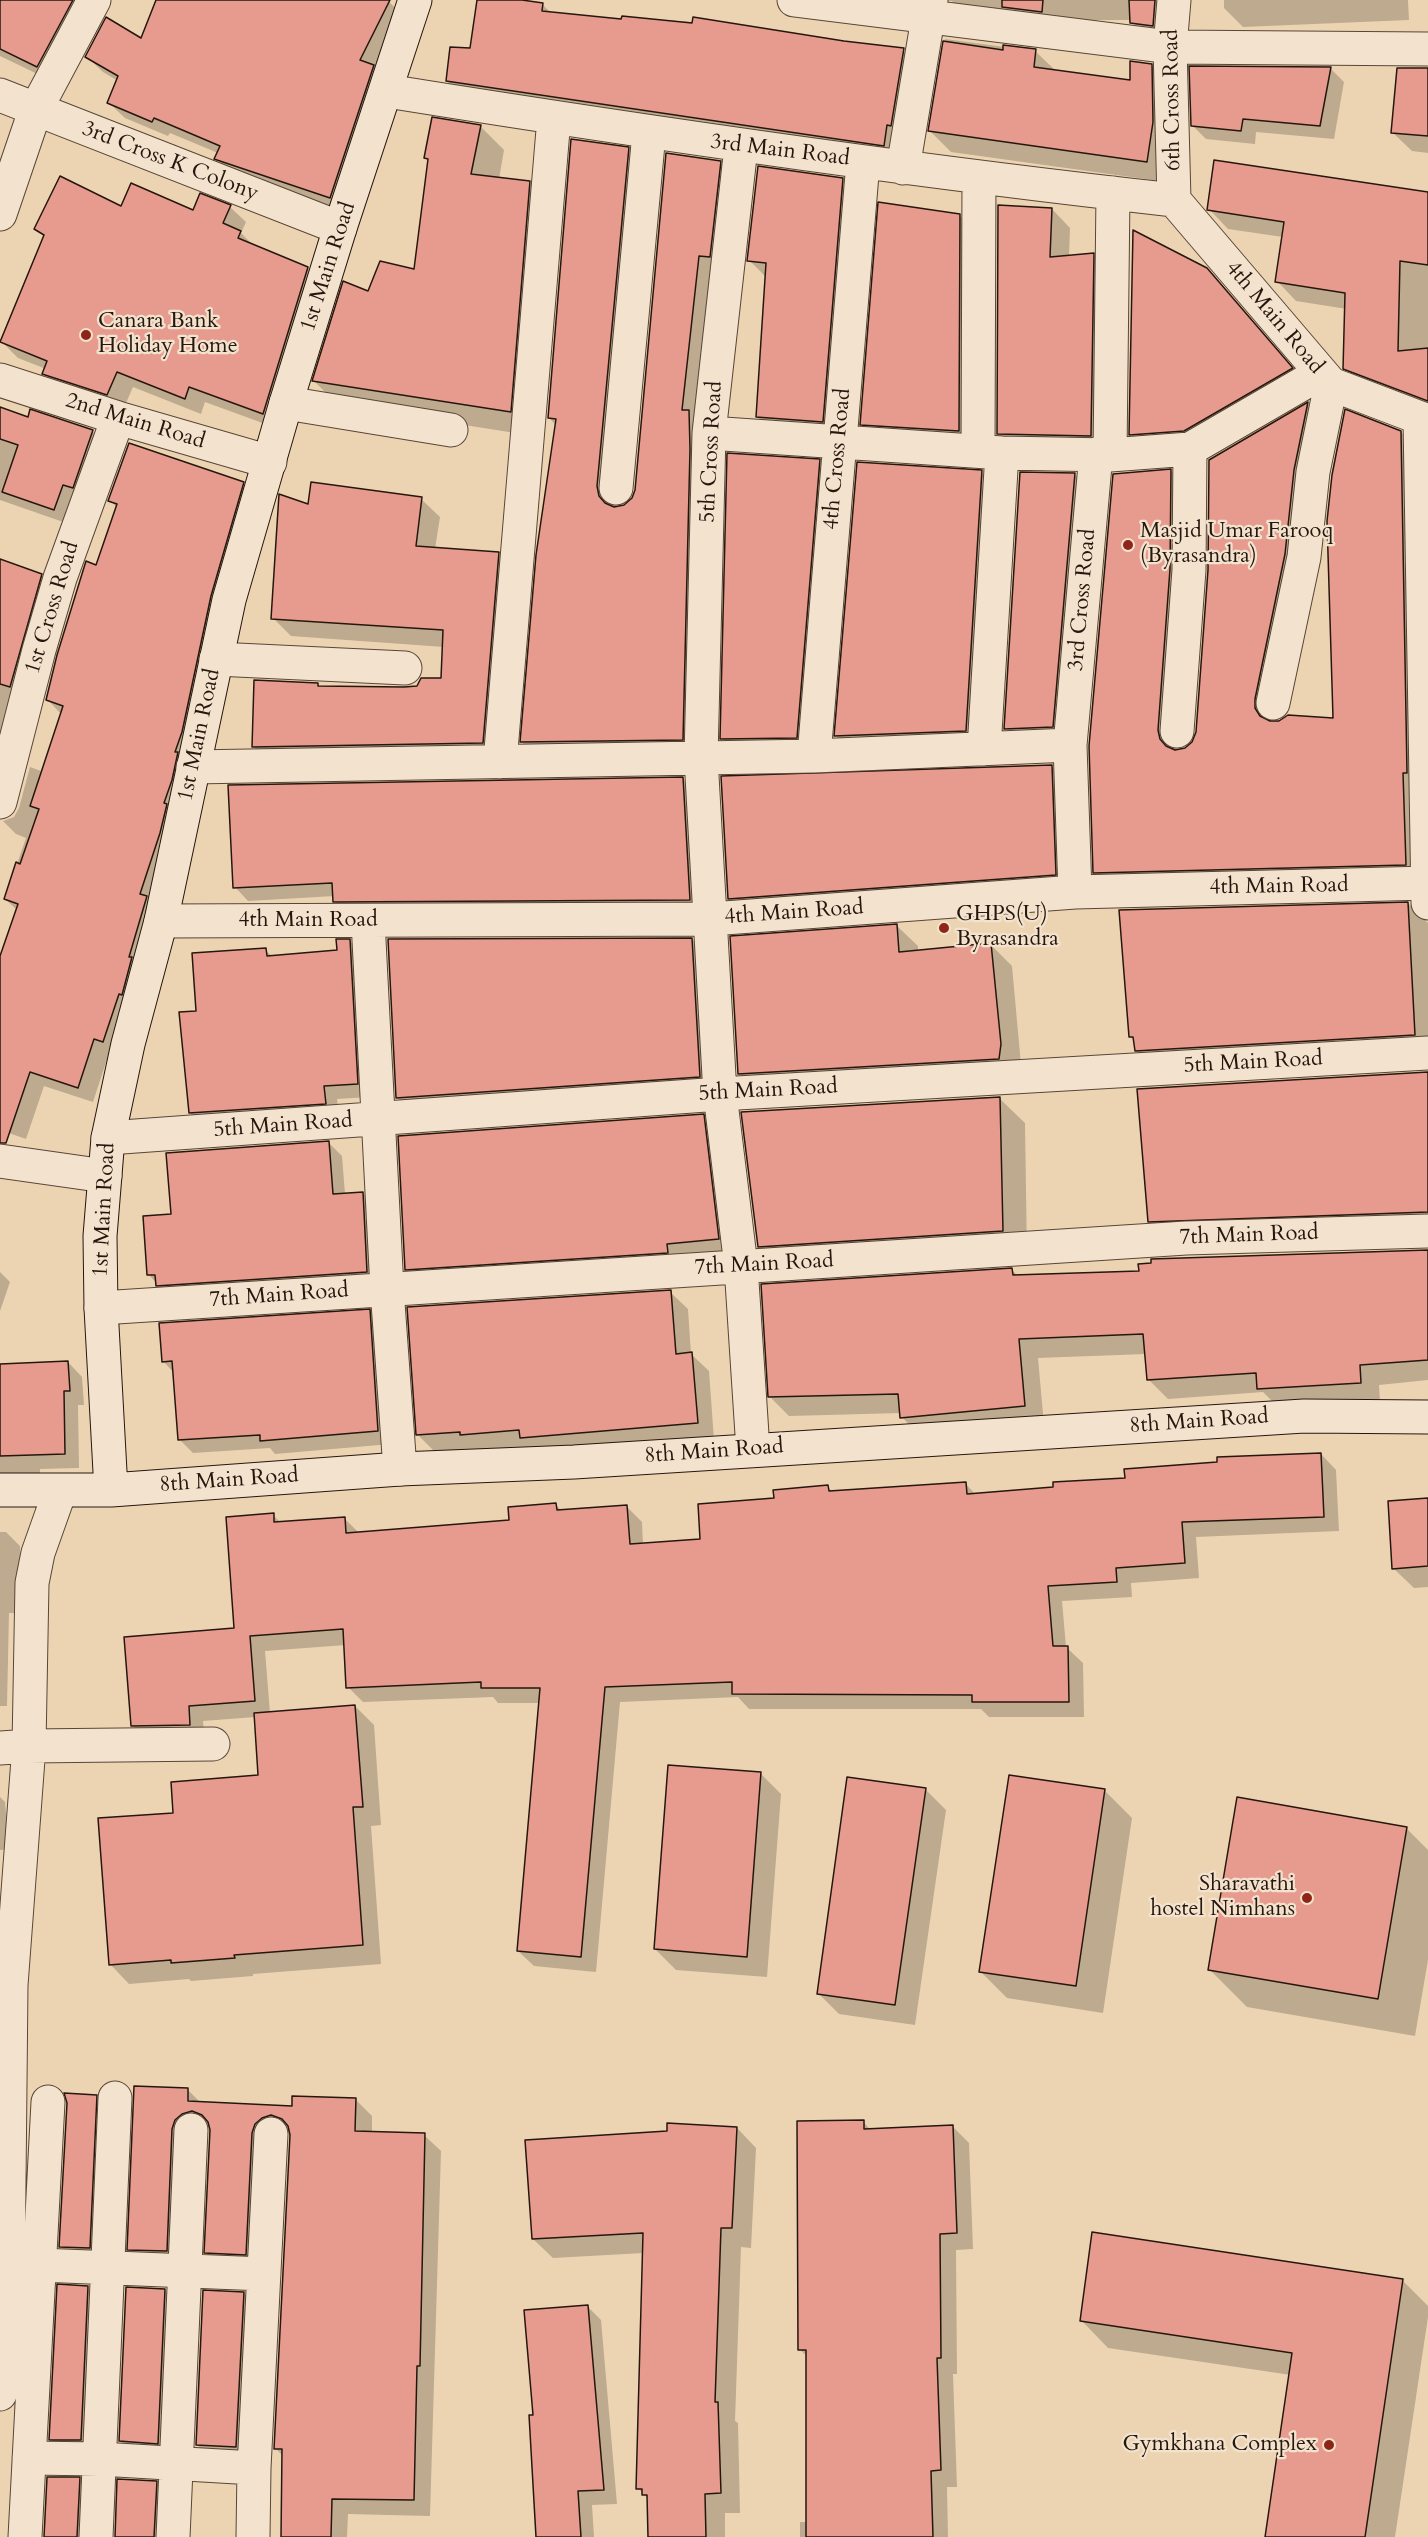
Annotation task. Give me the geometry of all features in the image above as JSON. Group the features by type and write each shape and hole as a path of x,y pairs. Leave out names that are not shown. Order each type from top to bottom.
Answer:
{"street":[{"path":"0,214 35,111 93,0"},
{"name":"1st Main Road","path":"111,1490 101,1308 100,1236 108,1138 128,1044 161,921 229,600 340,228 387,91 415,0"},
{"path":"794,0 929,9 1170,47 1428,49"},
{"name":"6th Cross Road","path":"1173,0 1170,47 1174,200"},
{"path":"903,168 929,9"},
{"name":"3rd Main Road","path":"387,91 741,147 979,178 1174,200"},
{"name":"3rd Cross K Colony","path":"0,95 35,111 340,228"},
{"path":"500,762 554,118"},
{"path":"616,488 649,133"},
{"name":"5th Cross Road","path":"741,147 709,433 701,758 720,1094 741,1266 753,1450"},
{"name":"4th Cross Road","path":"814,756 863,162"},
{"path":"979,178 990,452 984,749"},
{"name":"3rd Cross Road","path":"1075,892 1070,746 1103,455 1113,193"},
{"name":"4th Main Road","path":"1174,200 1326,379 1424,420"},
{"path":"709,433 990,452 1103,455 1190,449 1326,379"},
{"path":"1273,703 1304,557 1326,379"},
{"name":"2nd Main Road","path":"0,380 118,418 270,462"},
{"path":"286,403 451,430"},
{"name":"1st Cross Road","path":"0,802 57,588 118,418"},
{"path":"1424,420 1427,890"},
{"path":"1177,731 1189,570 1190,449"},
{"path":"216,659 405,668"},
{"path":"193,766 814,756 1070,746"},
{"name":"4th Main Road","path":"161,921 711,919 1075,892 1427,890"},
{"path":"368,921 377,1119 400,1469"},
{"name":"5th Main Road","path":"108,1138 720,1094 1428,1053"},
{"path":"0,1161 105,1176"},
{"name":"7th Main Road","path":"101,1308 1186,1238 1428,1231"},
{"name":"8th Main Road","path":"0,1491 111,1490 400,1469 574,1462 1304,1416 1428,1417"},
{"path":"0,2394 4,2281 6,1986 14,1747 33,1568 60,1491"},
{"path":"14,1747 213,1744"},
{"path":"96,2537 115,2098"},
{"path":"25,2537 48,2102"},
{"path":"173,2537 191,2130"},
{"path":"253,2537 254,2468 271,2134"},
{"path":"39,2265 264,2274"},
{"path":"29,2458 100,2459 254,2468"}],"building":[{"path":"0,0 73,0 37,67 0,49"},
{"path":"156,0 390,0 360,60 374,65 330,198 214,159 220,146 154,118 152,122 107,103 118,76 85,57 106,17 141,38"},
{"path":"477,0 522,0 543,3 542,11 621,19 622,16 692,23 693,17 904,48 891,126 887,125 884,146 446,81 450,47 470,48"},
{"path":"1002,0 1043,0 1042,12 1002,7"},
{"path":"1129,0 1155,0 1153,26 1130,23"},
{"path":"943,41 1003,50 1003,45 1036,49 1034,67 1130,80 1130,61 1152,64 1153,122 1147,162 928,131"},
{"path":"1189,66 1331,67 1320,126 1243,119 1241,131 1191,126"},
{"path":"1397,68 1428,68 1428,136 1391,133"},
{"path":"432,117 481,125 471,174 530,181 511,412 312,381 343,281 368,291 380,261 414,269 428,159 424,158"},
{"path":"571,139 629,147 597,486 599,496 605,503 614,507 624,505 632,498 635,490 666,153 721,161 710,257 699,256 682,410 689,410 690,449 683,740 520,742 536,555 556,419 548,418"},
{"path":"1214,160 1428,192 1428,265 1400,261 1398,351 1428,348 1428,401 1343,369 1345,293 1275,282 1284,222 1207,210"},
{"path":"758,166 843,178 823,422 756,417 766,263 747,261"},
{"path":"60,176 121,206 131,183 193,210 200,193 231,205 223,223 241,231 238,238 308,267 263,414 189,387 185,399 117,372 107,395 42,374 47,361 0,342 44,235 34,229"},
{"path":"878,202 960,214 959,431 860,425"},
{"path":"998,205 1052,208 1050,257 1094,253 1091,436 997,434"},
{"path":"1133,230 1207,268 1293,368 1184,431 1129,435"},
{"path":"1308,402 1294,470 1285,554 1255,708 1260,716 1270,721 1279,721 1288,715 1333,718 1327,521 1332,475 1345,409 1401,431 1407,773 1403,773 1406,865 1093,873 1089,746 1113,474 1171,469 1170,569 1158,730 1160,739 1166,746 1175,750 1185,748 1192,742 1196,732 1208,570 1209,460"},
{"path":"0,407 28,417 30,409 93,430 73,488 63,485 54,510 2,492 18,445 0,439"},
{"path":"129,443 244,482 211,596 182,732 175,752 178,752 172,780 164,803 167,804 160,833 140,894 147,896 129,957 132,957 122,995 119,994 103,1042 94,1039 78,1088 30,1072 6,1143 0,1143 0,956 18,904 4,899 16,862 20,864 39,809 30,806 63,706 46,700 57,655 86,561 96,565 117,504 108,501"},
{"path":"727,453 820,459 797,738 720,739"},
{"path":"857,462 982,470 966,731 834,736"},
{"path":"1020,472 1075,473 1053,727 1004,729"},
{"path":"311,482 422,497 416,546 499,552 483,743 252,747 254,680 318,683 318,686 404,687 417,686 421,678 441,678 443,630 271,619 279,494 308,504"},
{"path":"0,559 42,574 10,687 0,684"},
{"path":"1052,765 1056,875 728,899 721,776"},
{"path":"683,777 690,900 333,902 332,883 233,888 228,785"},
{"path":"1408,902 1415,1035 1135,1051 1133,1037 1129,1037 1119,910"},
{"path":"897,924 899,952 991,943 1001,1044 999,1059 738,1074 730,936"},
{"path":"692,938 700,1077 396,1098 388,939"},
{"path":"336,939 350,939 358,1084 324,1086 326,1104 189,1113 179,1012 196,1011 192,953 266,948 267,956 337,950"},
{"path":"1428,1072 1428,1212 1148,1222 1137,1089"},
{"path":"1000,1097 1003,1231 758,1247 741,1112"},
{"path":"704,1114 719,1239 667,1244 668,1253 405,1270 398,1136"},
{"path":"329,1141 333,1194 363,1192 367,1272 156,1286 155,1275 147,1275 143,1216 171,1214 166,1153"},
{"path":"1428,1250 1428,1360 1360,1365 1361,1383 1257,1389 1256,1373 1147,1380 1143,1334 1019,1339 1025,1406 900,1418 898,1394 768,1397 761,1284 1012,1268 1013,1275 1139,1271 1138,1264 1151,1263 1151,1259"},
{"path":"671,1290 676,1354 692,1352 698,1423 520,1438 519,1430 460,1435 460,1432 416,1435 407,1307"},
{"path":"370,1309 378,1431 260,1441 260,1435 178,1440 172,1361 162,1362 159,1323"},
{"path":"68,1361 70,1391 64,1391 65,1454 0,1456 0,1364"},
{"path":"1321,1453 1324,1517 1182,1522 1185,1563 1116,1568 1117,1582 1048,1586 1053,1646 1068,1646 1069,1702 972,1702 972,1695 732,1694 732,1682 605,1687 581,1957 517,1951 540,1688 481,1688 481,1682 346,1688 343,1629 250,1636 255,1701 189,1706 190,1725 131,1726 124,1637 234,1628 226,1517 274,1513 274,1522 345,1517 346,1533 509,1520 508,1507 556,1503 557,1510 627,1505 630,1544 700,1539 698,1504 774,1498 773,1490 828,1485 829,1491 966,1482 967,1494 1053,1487 1053,1482 1125,1478 1124,1469 1217,1462 1217,1457"},
{"path":"1428,1498 1428,1566 1392,1569 1388,1501"},
{"path":"355,1705 363,1807 353,1807 363,1945 234,1955 235,1958 109,1965 98,1818 173,1813 171,1782 258,1775 254,1713"},
{"path":"668,1765 761,1772 747,1957 654,1949"},
{"path":"1009,1775 1105,1789 1076,1986 979,1972"},
{"path":"847,1777 926,1788 895,2005 817,1994"},
{"name":"Sharavathi hostel Nimhans","path":"1237,1797 1407,1827 1378,1999 1208,1970"},
{"path":"134,2086 188,2088 188,2101 292,2106 292,2096 356,2098 355,2131 425,2133 420,2366 417,2366 414,2500 332,2499 331,2537 281,2537 282,2449 274,2449 290,2135 288,2126 282,2119 271,2115 255,2124 252,2133 246,2255 204,2253 210,2130 208,2122 202,2115 192,2111 182,2114 175,2120 172,2129 167,2251 127,2250"},
{"path":"64,2093 97,2095 90,2248 59,2247 67,2103"},
{"path":"864,2120 864,2129 953,2125 957,2233 940,2234 941,2358 937,2358 941,2470 931,2471 933,2537 806,2537 806,2350 798,2350 797,2121"},
{"path":"667,2123 737,2127 732,2228 721,2228 715,2402 718,2402 721,2493 705,2494 706,2537 648,2537 647,2495 642,2495 642,2489 636,2489 643,2233 532,2239 525,2140 667,2131"},
{"name":"Gymkhana Complex","path":"1092,2232 1403,2279 1365,2537 1265,2537 1292,2353 1080,2321"},
{"path":"57,2284 88,2286 81,2440 49,2440"},
{"path":"126,2287 165,2289 158,2444 119,2441"},
{"path":"203,2290 244,2292 236,2447 196,2445"},
{"path":"588,2305 604,2490 578,2491 581,2537 536,2537 529,2415 533,2415 524,2310"},
{"path":"47,2477 80,2477 77,2537 44,2537"},
{"path":"117,2479 157,2481 154,2537 115,2537"}],"place":[{"name":"Canara Bank Holiday Home","path":"86,335"},
{"name":"Masjid Umar Farooq (Byrasandra)","path":"1128,545"},
{"name":"GHPS(U) Byrasandra","path":"944,928"},
{"name":"Sharavathi hostel Nimhans","path":"1307,1898"},
{"name":"Gymkhana Complex","path":"1329,2445"}]}
